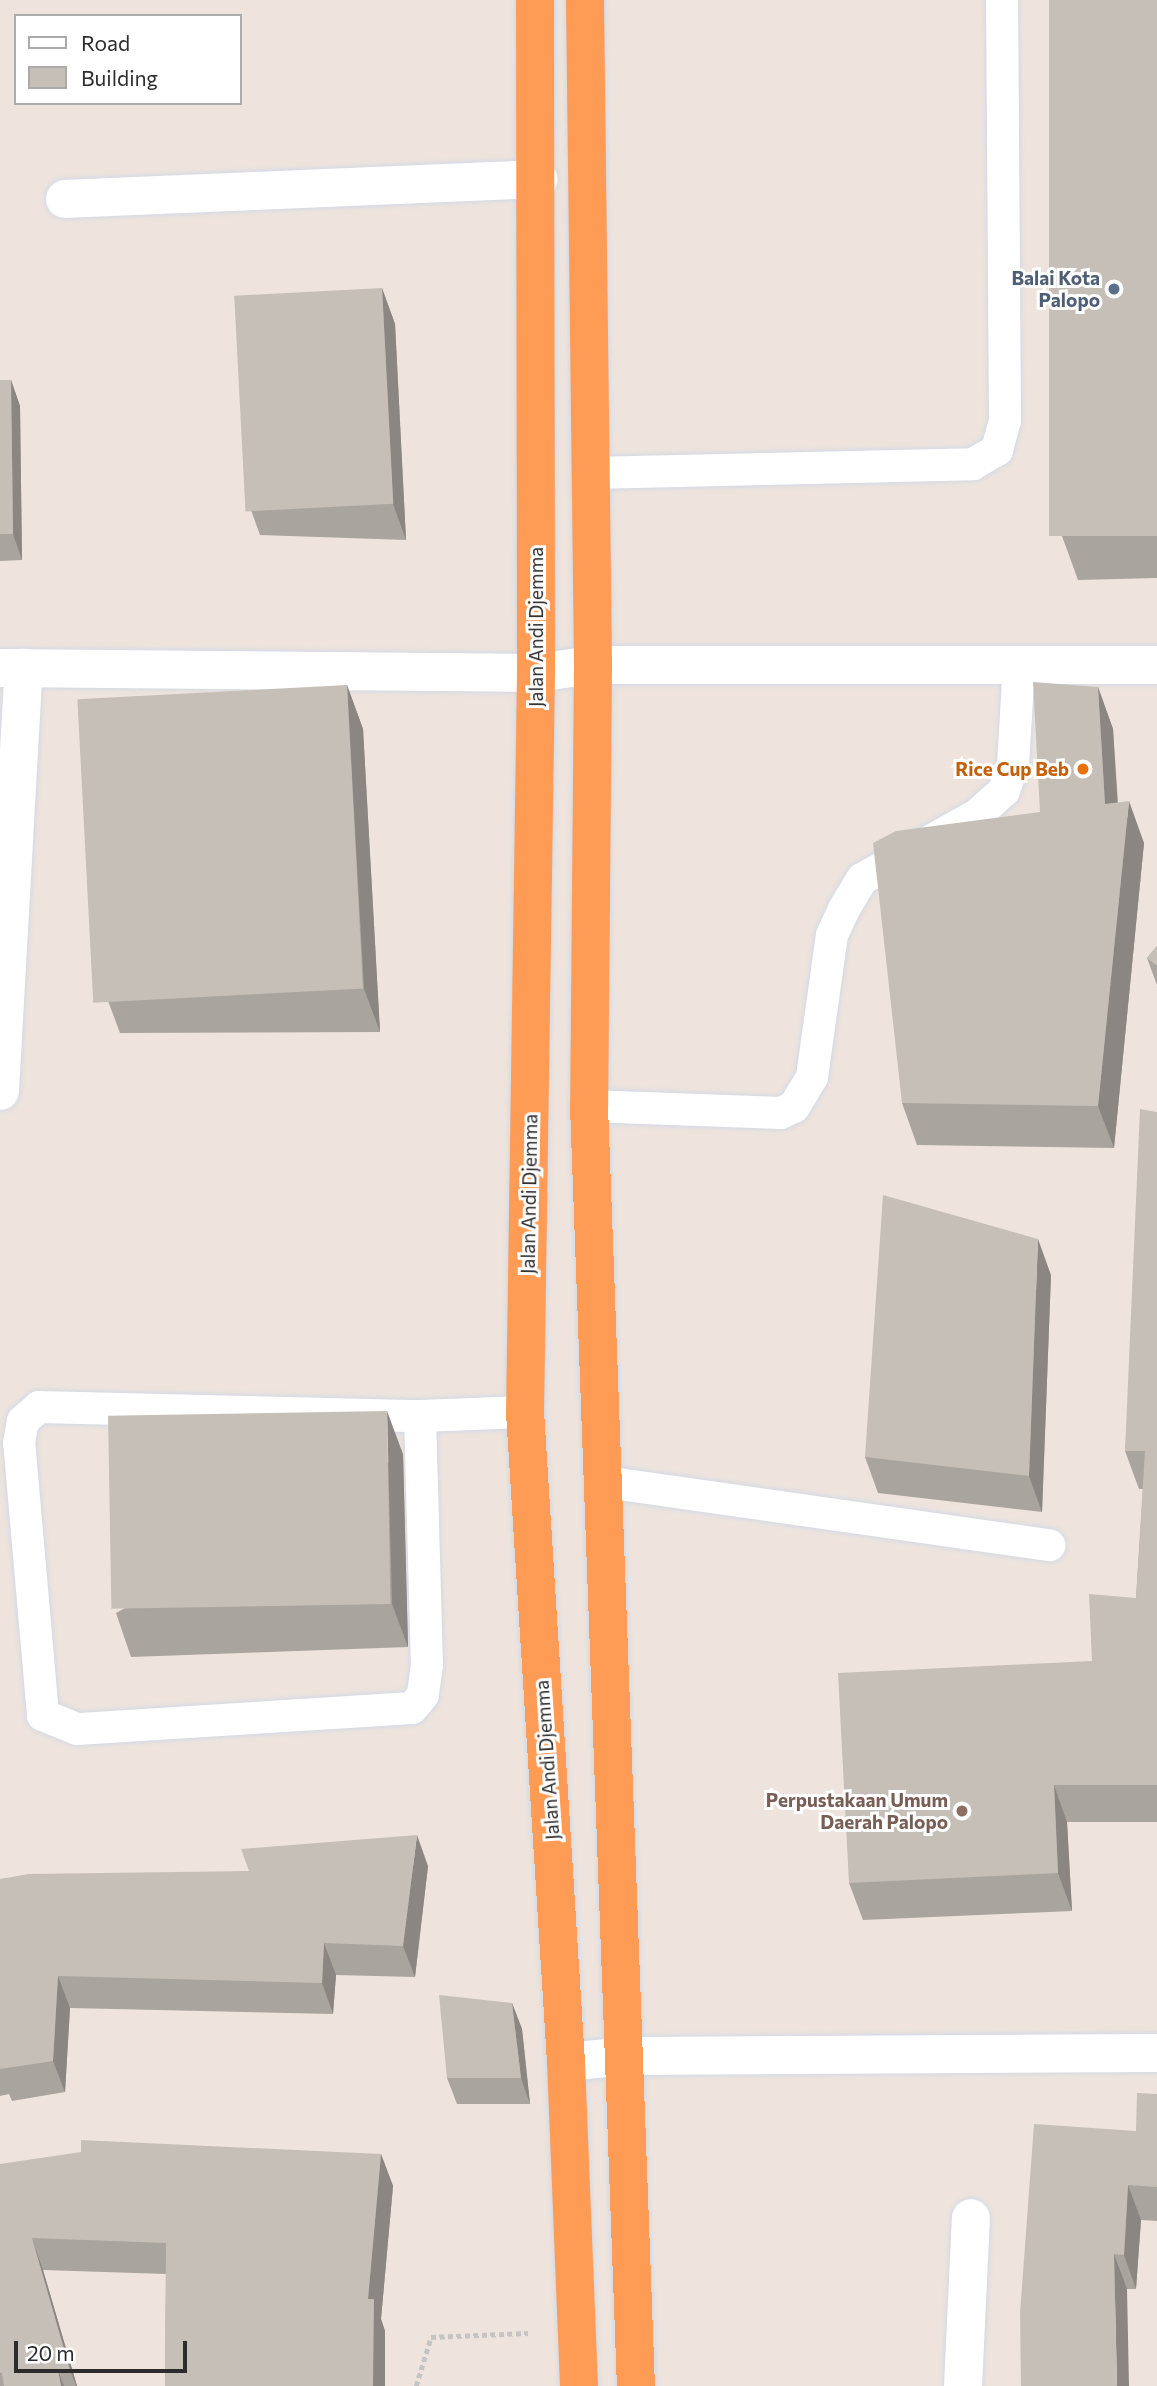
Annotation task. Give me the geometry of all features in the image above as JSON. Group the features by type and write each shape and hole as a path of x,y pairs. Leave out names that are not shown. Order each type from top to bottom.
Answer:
{"highway":[{"name":"Jalan Andi Djemma","path":"535,0 539,179 536,673 525,1412 566,2062 579,2386"},
{"path":"585,0 593,666 589,1106 605,1482 636,2386"}],"street":[{"path":"65,199 539,179"},
{"path":"0,1091 12,668 536,673 593,666 1157,665"},
{"path":"566,2062 626,2056 1157,2053"},
{"path":"962,2386 971,2218"}],"lane":[{"path":"591,473 973,464 997,450 1004,421 1002,0"},
{"path":"589,1106 781,1113 794,1107 812,1077 832,935 844,909 862,879 978,815 1004,791 1013,764 1018,666"},
{"path":"420,1416 427,1665 423,1695 412,1708 77,1729 43,1716 19,1443 30,1413 52,1404 420,1416 525,1412"},
{"path":"605,1482 1050,1545"}],"path":[{"path":"416,2386 430,2337 578,2332"}],"building":[{"name":"Balai Kota Palopo","path":"1049,0 1157,0 1157,536 1049,536"},
{"path":"382,288 393,504 246,511 234,296"},
{"path":"0,380 11,380 13,534 0,534"},
{"path":"1033,682 1098,687 1105,804 1129,801 1098,1106 902,1103 873,843 896,831 1040,812"},
{"path":"347,685 363,989 93,1003 77,699"},
{"path":"1157,946 1157,966 1147,958"},
{"path":"1140,1109 1157,1112 1157,1785 1054,1785 1058,1873 849,1883 838,1673 1092,1661 1089,1594 1136,1598 1145,1451 1125,1451"},
{"path":"883,1195 1038,1239 1029,1476 865,1457"},
{"path":"387,1411 390,1604 111,1609 108,1416"},
{"path":"417,1835 403,1946 324,1943 322,1983 58,1976 53,2061 0,2069 0,1879 29,1874 249,1871 241,1849"},
{"path":"439,1995 512,2003 521,2078 447,2078"},
{"path":"1137,2093 1157,2094 1157,2187 1128,2185 1124,2255 1114,2254 1117,2386 1021,2386 1020,2313 1034,2124 1136,2131"},
{"path":"81,2140 381,2154 368,2299 374,2299 373,2386 165,2386 166,2243 32,2238 70,2370 58,2370 61,2386 4,2386 0,2373 0,2164 81,2152"}],"place":[{"name":"Balai Kota Palopo","path":"1114,289"},
{"name":"Rice Cup Beb","path":"1083,769"},
{"name":"Perpustakaan Umum Daerah Palopo","path":"962,1811"}]}
